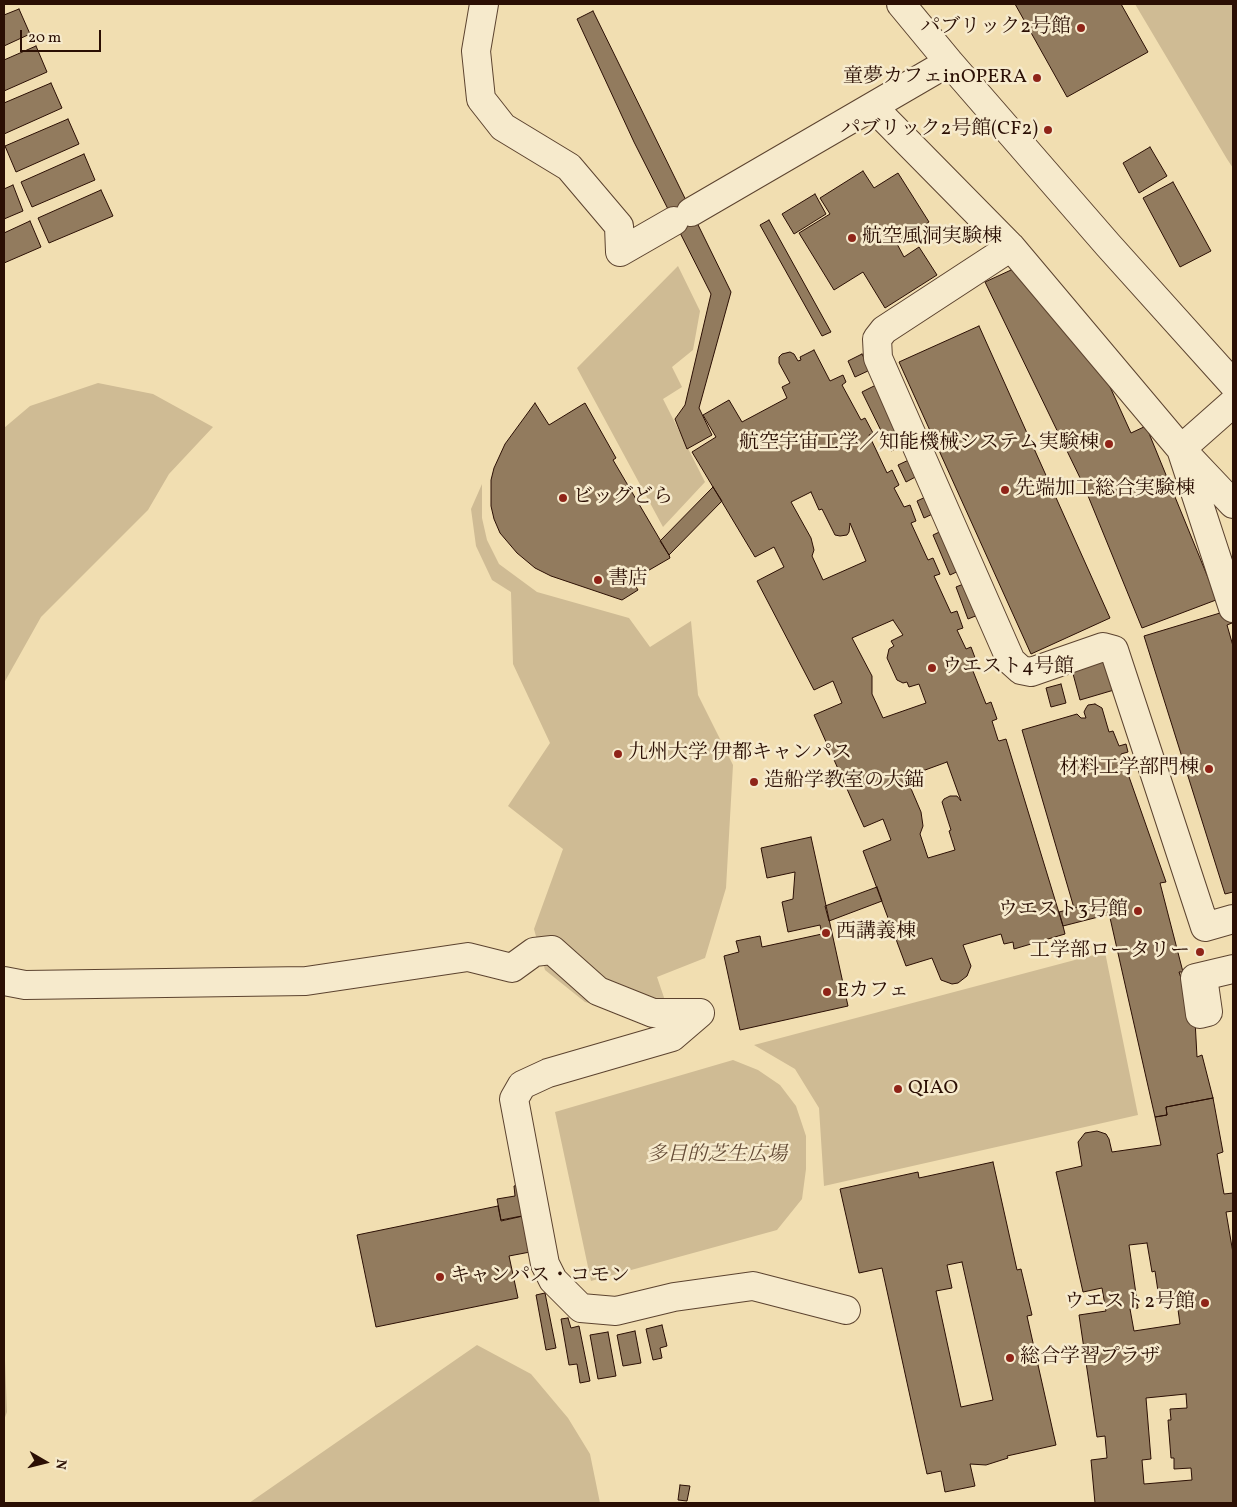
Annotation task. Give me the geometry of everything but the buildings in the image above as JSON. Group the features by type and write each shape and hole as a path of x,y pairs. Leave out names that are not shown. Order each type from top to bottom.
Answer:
{"street":[{"path":"484,4 476,51 481,99 503,127 569,167 618,226 620,252 949,62"},
{"path":"901,4 1108,245 1233,384"},
{"path":"873,107 1011,247 1181,449 1233,504"},
{"path":"1011,247 884,330 877,339 878,358 1011,660 1021,670 1031,672 1103,647 1114,650 1205,928 1233,919"},
{"path":"1181,449 1233,403"},
{"path":"1181,449 1233,608"},
{"path":"4,981 25,985 306,981 468,957 512,968 534,952 552,950 598,991 653,1013 700,1013 672,1037 548,1073 522,1085 514,1099 545,1264 553,1280 581,1308 616,1311 674,1297 753,1286 846,1310"},
{"path":"1203,977 1233,969"}],"green space":[{"path":"1135,4 1233,4 1233,168 1227,159"},
{"path":"678,266 700,311 693,350 672,367 682,387 663,399 705,482 663,527 577,368"},
{"path":"98,383 153,394 213,427 169,474 148,510 41,617 4,683 4,428 30,406"},
{"path":"482,484 482,518 487,540 499,564 537,592 629,618 650,647 691,621 698,695 733,765 726,888 705,958 657,977 673,1024 634,1016 585,1002 545,970 534,929 563,849 508,806 550,743 513,664 511,592 492,580 476,546 471,509"},
{"path":"1105,952 1138,1115 824,1186 819,1108 795,1069 754,1045"},
{"name":"多目的芝生広場","path":"733,1060 758,1070 780,1085 796,1106 806,1136 806,1169 802,1199 777,1230 591,1281 555,1112"},
{"path":"4,1335 7,1412 4,1420"},
{"path":"477,1345 531,1374 568,1418 590,1454 600,1503 249,1503"}],"place":[{"name":"パブリック2号館","path":"1081,28"},
{"name":"童夢カフェinOPERA","path":"1037,78"},
{"name":"パブリック2号館(CF2)","path":"1048,130"},
{"name":"航空風洞実験棟","path":"852,238"},
{"name":"航空宇宙工学／知能機械システム実験棟","path":"1109,444"},
{"name":"先端加工総合実験棟","path":"1005,490"},
{"name":"ビッグどら","path":"563,498"},
{"name":"書店","path":"598,580"},
{"name":"ウエスト4号館","path":"932,668"},
{"name":"九州大学 伊都キャンパス","path":"618,754"},
{"name":"材料工学部門棟","path":"1209,769"},
{"name":"造船学教室の大錨","path":"754,782"},
{"name":"ウエスト3号館","path":"1138,911"},
{"name":"西講義棟","path":"826,933"},
{"name":"工学部ロータリー","path":"1200,952"},
{"name":"Eカフェ","path":"827,992"},
{"name":"QIAO","path":"898,1089"},
{"name":"キャンパス・コモン","path":"440,1277"},
{"name":"ウエスト2号館","path":"1205,1303"},
{"name":"総合学習プラザ","path":"1010,1358"}]}
